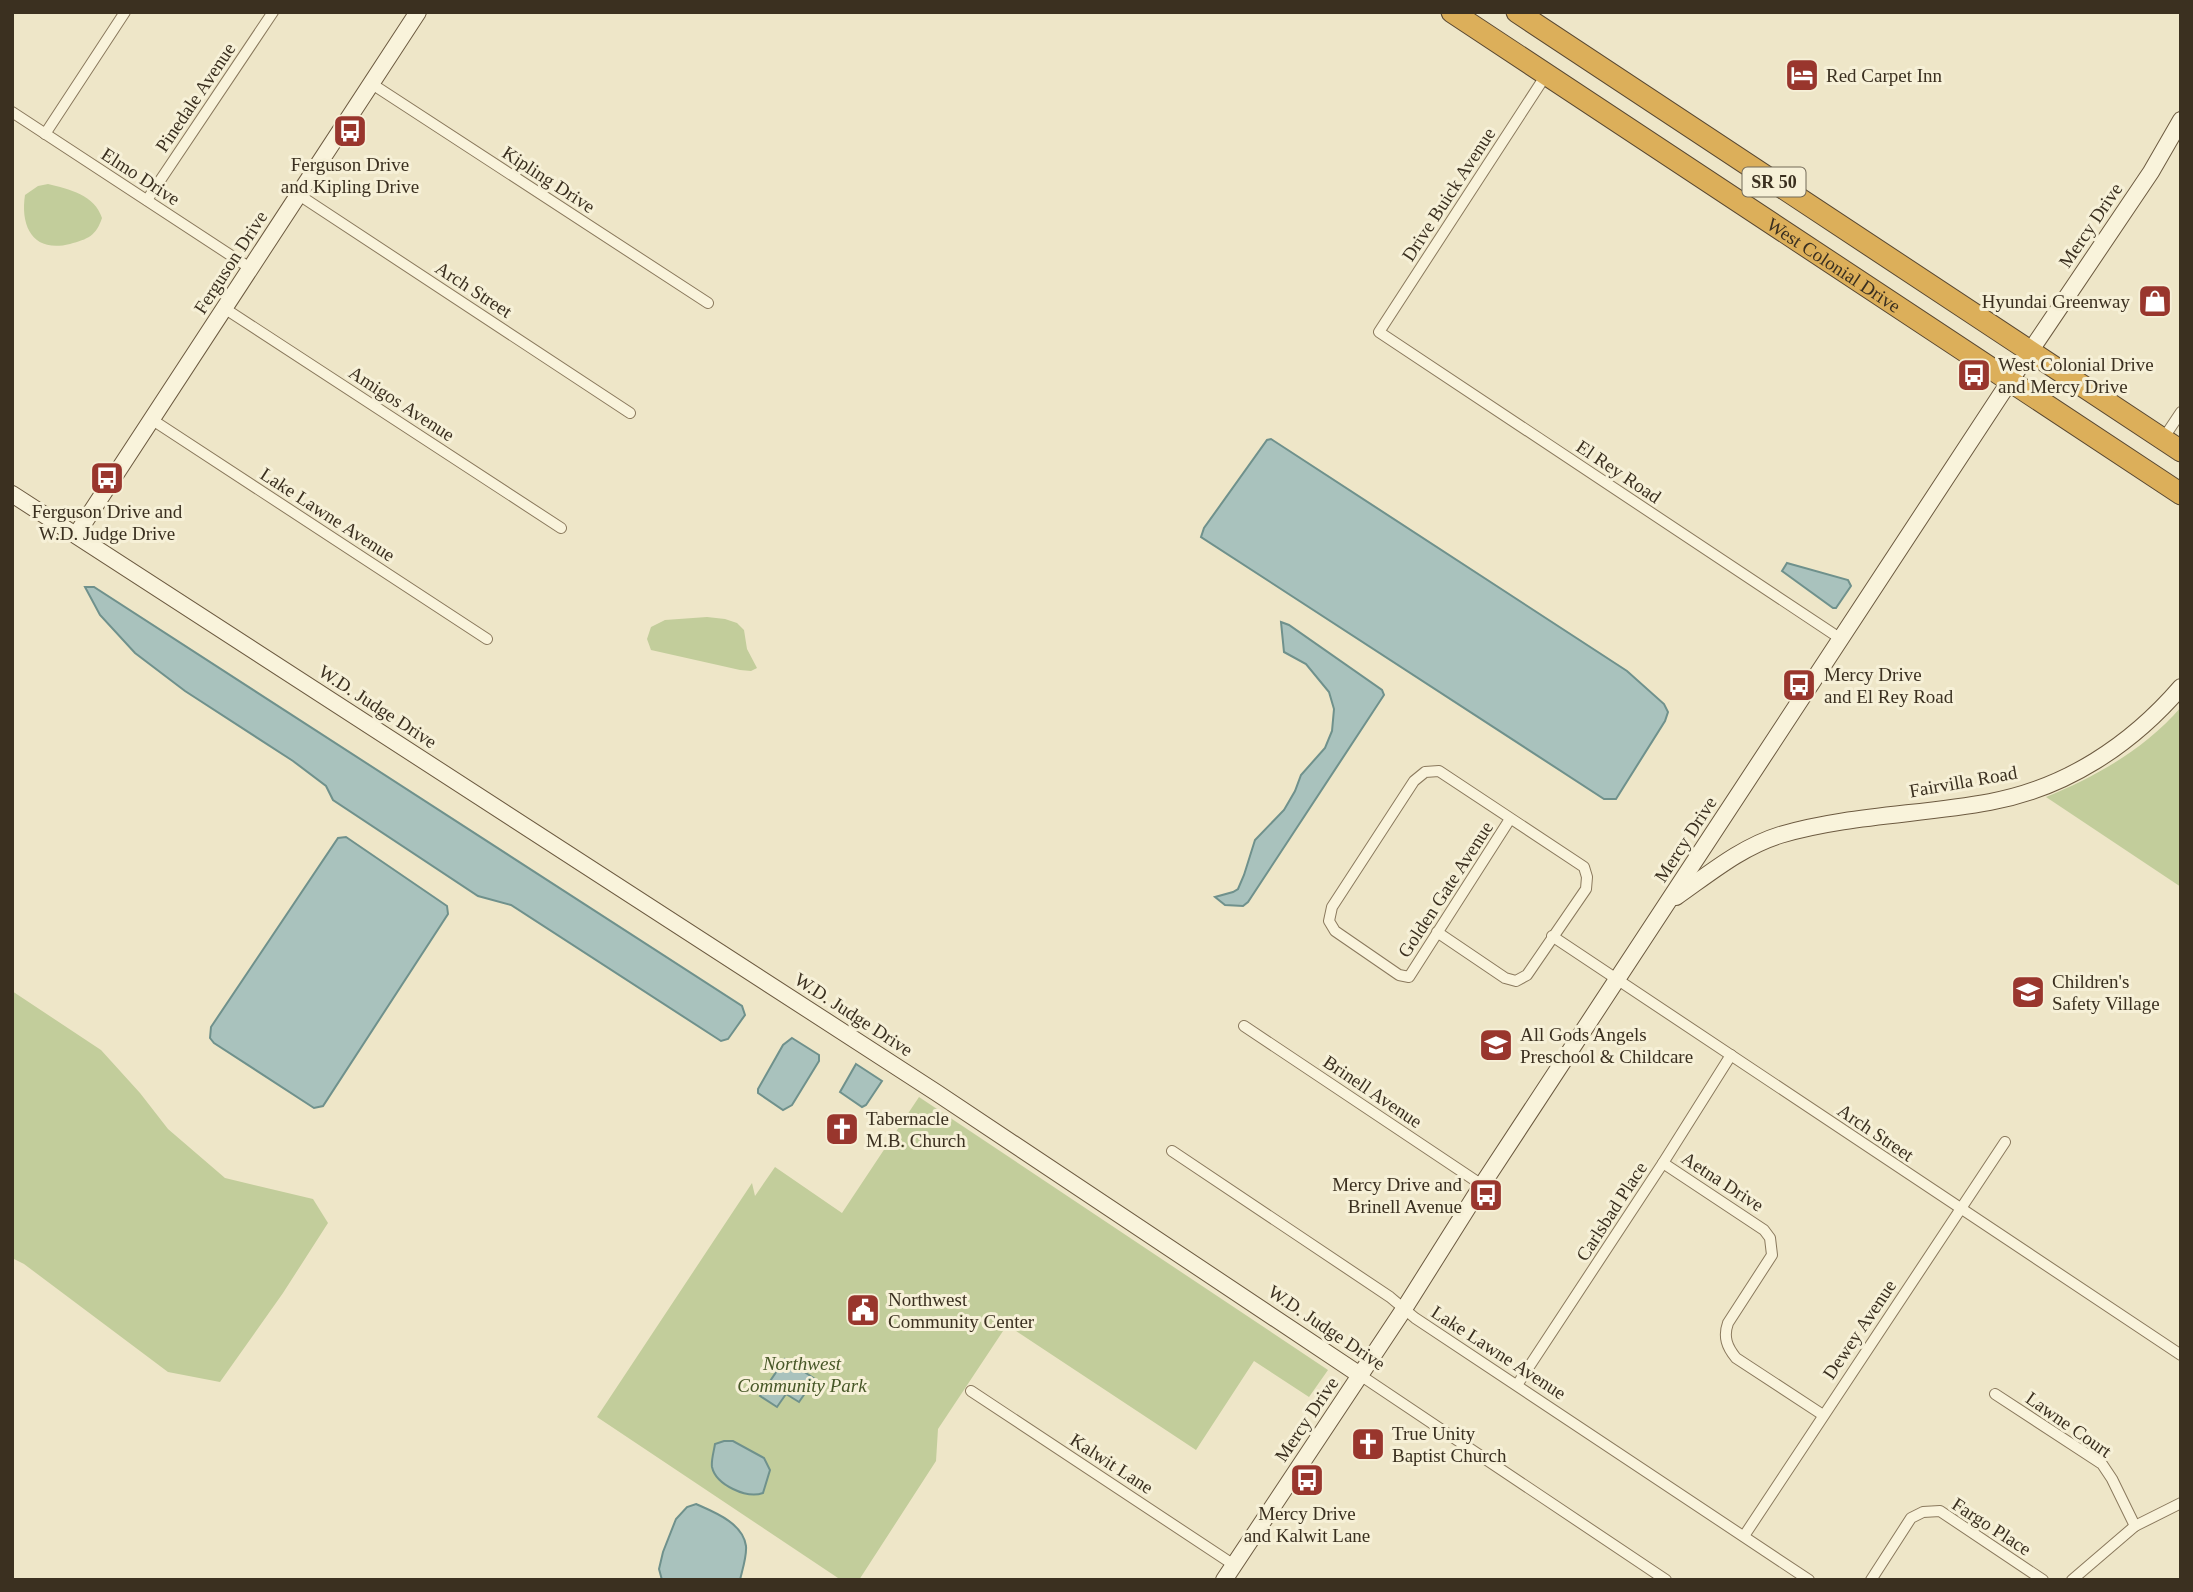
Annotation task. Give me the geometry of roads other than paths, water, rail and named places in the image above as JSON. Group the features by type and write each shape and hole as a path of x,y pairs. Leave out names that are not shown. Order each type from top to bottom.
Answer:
{"highway":[{"name":"West Colonial Drive","path":"1452,12 2181,494"},
{"name":"West Colonial Drive","path":"1517,12 2181,451"},
{"path":"1571,91 1589,92 1649,131 1671,141 1680,140 1692,127"}],"street":[{"path":"45,134 125,12"},
{"name":"Pinedale Avenue","path":"146,200 273,12"},
{"name":"Ferguson Drive","path":"76,535 418,12"},
{"name":"Drive Buick Avenue","path":"1379,332 1546,75"},
{"name":"Kipling Drive","path":"372,84 708,303"},
{"name":"Elmo Drive","path":"12,112 250,268"},
{"name":"Mercy Drive","path":"1224,1580 2010,381 2151,172 2181,120"},
{"name":"Arch Street","path":"299,195 630,413"},
{"name":"Amigos Avenue","path":"224,308 561,528"},
{"name":"El Rey Road","path":"1379,332 1841,639"},
{"path":"2163,439 2181,412"},
{"name":"Lake Lawne Avenue","path":"151,419 487,639"},
{"name":"W.D. Judge Drive","path":"12,494 927,1086 1666,1580"},
{"name":"Fairvilla Road","path":"1668,902 1726,861 1778,836 1840,821 1990,802 2055,783 2120,746 2147,724 2181,687"},
{"name":"Golden Gate Avenue","path":"1439,771 1510,819 1409,977 1399,975 1335,931 1329,921 1332,907 1414,780 1425,772 1439,771"},
{"path":"1437,932 1505,978 1516,981 1527,975 1586,889 1584,867 1510,819"},
{"path":"1701,851 1719,861 1726,861"},
{"name":"Arch Street","path":"1552,936 1959,1210 2181,1355"},
{"name":"Brinell Avenue","path":"1244,1026 1482,1185"},
{"name":"Carlsbad Place","path":"1517,1385 1731,1055"},
{"name":"Dewey Avenue","path":"1744,1536 2005,1142"},
{"name":"Lake Lawne Avenue","path":"1172,1152 1809,1580"},
{"name":"Aetna Drive","path":"1663,1163 1765,1230 1772,1247 1772,1255 1728,1323 1725,1331 1728,1349 1736,1358 1823,1415"},
{"name":"Kalwit Lane","path":"971,1391 1234,1564"},
{"name":"Lawne Court","path":"1995,1394 2102,1464 2135,1526"},
{"path":"2072,1580 2135,1526 2181,1503"},
{"name":"Fargo Place","path":"1871,1580 1910,1518 1923,1512 1940,1511 2043,1580"}],"water":[{"path":"1271,439 1627,671 1664,704 1668,712 1665,721 1616,799 1604,799 1201,537 1204,528 1267,440"},
{"path":"1787,563 1848,580 1851,586 1836,608 1833,608 1782,571"},
{"path":"85,587 94,587 742,1006 745,1015 728,1039 721,1041 511,905 478,896 333,800 326,786 293,761 185,691 135,653 100,615"},
{"path":"1281,622 1382,690 1384,695 1248,902 1243,906 1225,905 1215,897 1238,889 1255,840 1284,810 1301,775 1325,748 1332,731 1334,709 1329,692 1306,664 1284,652"},
{"path":"346,837 447,906 448,914 323,1106 314,1108 214,1043 210,1038 211,1027 338,838"},
{"path":"792,1038 819,1055 819,1061 792,1105 783,1110 758,1093 758,1089 783,1045"},
{"path":"856,1064 882,1081 862,1107 840,1092"},
{"path":"785,1359 815,1379 799,1402 786,1394 777,1407 760,1396"},
{"path":"733,1441 764,1458 770,1470 763,1493 741,1492 719,1480 712,1464 715,1444"},
{"path":"696,1504 727,1519 744,1538 746,1554 740,1580 662,1580 659,1569 676,1519 687,1507"}],"place":[{"name":"Red Carpet Inn","path":"1802,75"},
{"name":"Ferguson Drive and Kipling Drive","path":"350,131"},
{"name":"Hyundai Greenway","path":"2155,301"},
{"name":"West Colonial Drive and Mercy Drive","path":"1974,375"},
{"name":"Ferguson Drive and W.D. Judge Drive","path":"107,478"},
{"name":"Mercy Drive and El Rey Road","path":"1799,685"},
{"name":"Children's Safety Village","path":"2028,992"},
{"name":"All Gods Angels Preschool & Childcare","path":"1496,1045"},
{"name":"Tabernacle M.B. Church","path":"842,1129"},
{"name":"Mercy Drive and Brinell Avenue","path":"1486,1195"},
{"name":"Northwest Community Center","path":"863,1310"},
{"name":"True Unity Baptist Church","path":"1368,1444"},
{"name":"Mercy Drive and Kalwit Lane","path":"1307,1480"}],"park label":[{"name":"Northwest Community Park","path":"802,1374"}]}
